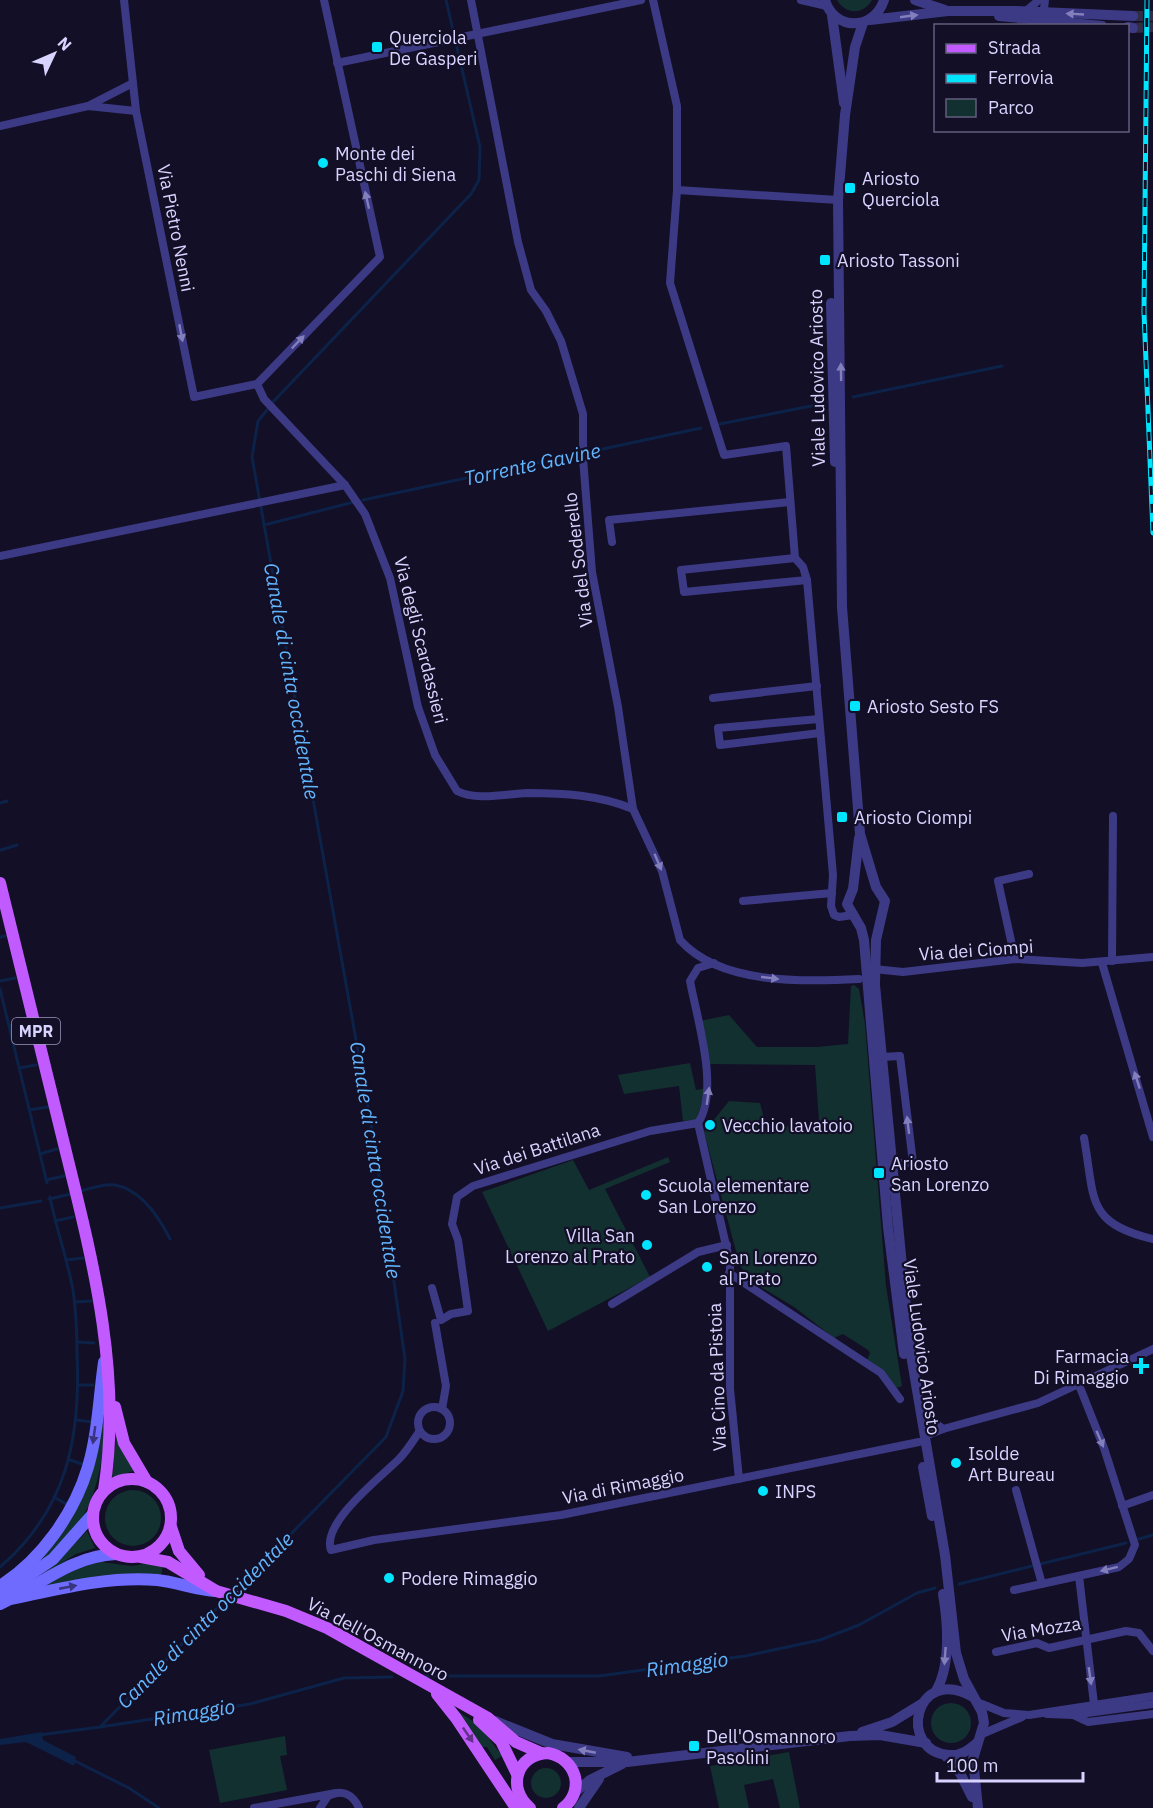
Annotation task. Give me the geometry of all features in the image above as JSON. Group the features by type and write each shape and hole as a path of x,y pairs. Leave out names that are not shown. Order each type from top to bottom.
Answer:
{"main road":[{"name":"MPR","path":"0,882 97,1283 105,1356 124,1443 147,1482"},
{"name":"MPR","path":"0,1586 23,1568 46,1544 76,1498 91,1456 105,1356"},
{"name":"MPR","path":"104,1490 110,1434 108,1372"},
{"path":"4,1600 53,1559 92,1515 96,1502 104,1490 128,1479 147,1482 159,1490 167,1500 171,1513 170,1526 162,1544 141,1557"},
{"path":"92,1515 96,1535 104,1547 116,1554"},
{"path":"170,1526 179,1551 218,1592"},
{"name":"Via dell'Osmannoro","path":"4,1600 73,1563 93,1556 116,1554 168,1562 218,1592 286,1611 327,1628 451,1700 483,1723 501,1741 517,1774 516,1789 529,1808"},
{"path":"4,1600 97,1582 126,1580 159,1580 218,1592"},
{"path":"427,1685 456,1718 516,1808"},
{"name":"Via dell'Osmannoro","path":"451,1700 488,1718 516,1742 541,1753 555,1754 568,1762"},
{"path":"517,1774 523,1763 541,1753"},
{"path":"568,1762 576,1777 574,1793"},
{"name":"Via dell'Osmannoro","path":"565,1807 574,1793"}],"street":[{"name":"Via Pietro Nenni","path":"124,0 136,111 194,398 257,384"},
{"path":"257,384 380,257 324,0"},
{"name":"Via del Soderello","path":"471,0 518,242 531,290 546,311 561,341 583,414 583,458 592,572 618,707 633,809"},
{"path":"337,63 641,0"},
{"path":"653,0 677,106 676,190 670,283 724,455 786,446 795,558 803,567 807,580 834,915 853,916 865,921 882,913"},
{"path":"801,0 828,7 847,23 948,11 1131,24"},
{"name":"Viale Ludovico Ariosto","path":"884,0 877,14 866,21 855,46 845,115 838,220 831,268 831,375 841,536 847,690 860,834 876,887 884,897 867,975 881,1057 900,1260 922,1439"},
{"path":"915,0 948,11"},
{"path":"1026,11 1039,0"},
{"path":"1041,17 1045,0"},
{"name":"Viale Ludovico Ariosto","path":"828,7 845,115"},
{"path":"978,12 1026,11 1041,17 1088,24"},
{"path":"0,126 88,106 133,83"},
{"path":"88,106 136,111"},
{"path":"676,190 838,200"},
{"name":"Via degli Scardassieri","path":"257,384 264,399 345,485 365,514 381,551 402,625 418,707 435,755 457,791 476,796 528,793 592,796 633,809"},
{"path":"0,556 345,485"},
{"path":"612,542 609,520 790,502"},
{"path":"795,558 681,570 684,592 807,580"},
{"path":"713,698 816,686"},
{"path":"819,719 718,728 720,745 820,733"},
{"path":"633,809 662,870 680,940 688,949 714,963"},
{"path":"1112,961 1113,816"},
{"name":"Viale Ludovico Ariosto","path":"860,834 853,889 847,904 861,928 864,940 888,1227 900,1328 922,1439 958,1661 982,1712 980,1738 973,1773 977,1808"},
{"path":"1016,959 998,881 1029,874"},
{"path":"853,889 866,884 876,887"},
{"path":"742,901 832,893"},
{"name":"Via dei Ciompi","path":"714,963 769,978 867,975 1016,959 1102,963 1153,957"},
{"path":"714,963 698,968 690,981 710,1087 706,1108 698,1123 727,1245 729,1273 882,1373 900,1399"},
{"path":"1102,963 1153,1137"},
{"path":"881,1057 900,1056 913,1163 892,1165"},
{"name":"Via dei Battilana","path":"432,1288 441,1320 451,1314 468,1311 458,1240 452,1224 453,1204 461,1193 474,1186 650,1131 698,1123"},
{"path":"1084,1138 1096,1204 1101,1215 1116,1226 1153,1239"},
{"name":"Viale Ludovico Ariosto","path":"883,1149 889,1165 892,1165"},
{"path":"1101,1229 1116,1226"},
{"path":"612,1304 698,1252 727,1245"},
{"name":"Via Cino da Pistoia","path":"729,1273 730,1389 739,1479"},
{"path":"435,1323 446,1386 442,1409 450,1423 447,1433 433,1440 420,1432 417,1421 422,1412 432,1407 442,1409"},
{"name":"Via di Rimaggio","path":"420,1432 402,1456 335,1524 328,1539 331,1550 374,1540 561,1515 922,1439 943,1429 1038,1403 1152,1349"},
{"path":"1014,1590 1119,1567 1133,1552 1135,1545 1104,1448 1079,1385"},
{"path":"918,1398 925,1415 943,1429"},
{"path":"1016,1490 1042,1584"},
{"path":"1122,1506 1153,1495"},
{"path":"1079,1576 1094,1704"},
{"name":"Viale Ludovico Ariosto","path":"936,1691 944,1668 949,1606"},
{"name":"Via Mozza","path":"996,1652 1037,1643 1049,1648 1085,1639 1136,1631 1153,1651"},
{"path":"926,1743 918,1729 917,1719 924,1701 936,1691 951,1688 1004,1713 1029,1715 1073,1715 1153,1704"},
{"path":"1044,1714 1153,1696"},
{"name":"Via dell'Osmannoro","path":"850,1736 898,1719 924,1701"},
{"path":"1073,1715 1088,1722 1153,1714"},
{"path":"945,1755 963,1753 980,1738 1004,1723 1029,1715"},
{"name":"Via dell'Osmannoro","path":"488,1718 552,1744 645,1760"},
{"name":"Via dell'Osmannoro","path":"568,1762 627,1762 850,1736 887,1736 926,1743"},
{"name":"Viale Ludovico Ariosto","path":"926,1743 935,1752 945,1755 967,1786 977,1808"},
{"name":"Via dell'Osmannoro","path":"574,1793 590,1780 627,1762"},
{"path":"579,1808 591,1788 608,1771"},
{"path":"320,1808 326,1797 336,1793"},
{"path":"254,1808 336,1793 349,1795 358,1808"}],"green space":[{"path":"837,0 872,0 859,11 850,11"},
{"path":"854,985 859,989 865,1024 886,1286 902,1386 896,1388 867,1360 870,1353 868,1350 843,1334 834,1338 794,1307 754,1283 740,1266 704,1132 729,1101 760,1103 767,1130 819,1121 815,1065 707,1064 700,1021 729,1015 757,1047 817,1047 848,1044 851,986"},
{"path":"690,1063 696,1090 707,1088 696,1120 683,1121 679,1086 624,1094 618,1075"},
{"path":"668,1157 670,1162 605,1189 650,1277 548,1331 482,1192 573,1160 589,1190"},
{"path":"100,1424 103,1425 102,1459 86,1512 77,1528 54,1554 29,1567 59,1533"},
{"path":"118,1436 134,1471 112,1477 116,1438"},
{"path":"133,1490 144,1492 153,1498 159,1507 161,1518 159,1529 153,1538 144,1544 133,1546 122,1544 113,1538 107,1529 105,1518 107,1507 113,1498 122,1492"},
{"path":"87,1531 95,1548 76,1554 44,1574 42,1572 59,1560"},
{"path":"101,1562 132,1566 149,1563 163,1565 161,1576 43,1586 81,1567"},
{"path":"951,1703 965,1709 971,1723 965,1737 951,1743 937,1737 931,1723 937,1709"},
{"path":"457,1711 479,1725 502,1756 495,1760 487,1747 479,1747"},
{"path":"285,1736 287,1755 280,1756 287,1790 220,1803 209,1750"},
{"path":"789,1752 800,1808 780,1808 773,1779 744,1785 749,1808 719,1808 710,1766"},
{"path":"546,1768 557,1772 561,1783 557,1794 546,1798 535,1794 531,1783 535,1772"}],"water":[{"path":"42,1732 43,1740 76,1757 74,1766 26,1742 0,1745 0,1739"}],"waterway":[{"name":"Canale di cinta occidentale","path":"273,402 471,194 479,180 480,147 446,0"},
{"name":"Torrente Gavine","path":"853,397 1002,366"},
{"name":"Torrente Gavine","path":"720,424 816,405"},
{"name":"Canale di cinta occidentale","path":"234,1592 386,1437 403,1391 405,1359 374,1141 252,457 258,421 267,410"},
{"name":"Torrente Gavine","path":"363,500 701,428"},
{"name":"Torrente Gavine","path":"264,525 354,502"},
{"path":"0,803 7,801"},
{"path":"1,850 17,845"},
{"path":"0,937 5,936"},
{"path":"0,981 15,978"},
{"path":"0,989 47,1183"},
{"path":"9,1026 26,1022"},
{"path":"19,1068 36,1065"},
{"path":"29,1110 48,1107"},
{"path":"40,1154 57,1149"},
{"path":"46,1180 64,1176"},
{"path":"78,1192 106,1185 115,1185 133,1192 149,1206 170,1239"},
{"path":"49,1199 71,1194"},
{"path":"0,1567 23,1545 41,1521 55,1496 72,1443 76,1414 78,1384 74,1298 50,1197"},
{"path":"0,1208 41,1201"},
{"path":"55,1221 73,1217"},
{"path":"66,1260 83,1258"},
{"path":"75,1302 91,1301"},
{"path":"77,1342 94,1343"},
{"path":"79,1385 93,1385"},
{"path":"77,1420 92,1422"},
{"path":"70,1460 82,1464"},
{"path":"54,1497 66,1504"},
{"name":"Rimaggio","path":"1139,1539 1153,1535"},
{"name":"Rimaggio","path":"959,1584 1126,1543"},
{"name":"Rimaggio","path":"426,1676 599,1676 745,1656 820,1640 859,1625 917,1593 935,1588"},
{"name":"Canale di cinta occidentale","path":"39,1735 100,1727 227,1598"},
{"name":"Rimaggio","path":"100,1727 250,1704 344,1678 392,1677"},
{"path":"73,1760 129,1788 159,1808"}],"tunnel":[{"path":"1133,16 1153,16"},
{"path":"1133,28 1153,27"}],"railway":[{"path":"1147,0 1144,312 1153,533"}],"place":[{"name":"Querciola De Gasperi","path":"377,47"},
{"name":"Monte dei Paschi di Siena","path":"323,163"},
{"name":"Ariosto Querciola","path":"850,188"},
{"name":"Ariosto Tassoni","path":"825,260"},
{"name":"Ariosto Sesto FS","path":"855,706"},
{"name":"Ariosto Ciompi","path":"842,817"},
{"name":"Vecchio lavatoio","path":"710,1125"},
{"name":"Ariosto San Lorenzo","path":"879,1173"},
{"name":"Scuola elementare San Lorenzo","path":"646,1195"},
{"name":"Villa San Lorenzo al Prato","path":"647,1245"},
{"name":"San Lorenzo al Prato","path":"707,1267"},
{"name":"Farmacia Di Rimaggio","path":"1141,1366"},
{"name":"Isolde Art Bureau","path":"956,1463"},
{"name":"INPS","path":"763,1491"},
{"name":"Podere Rimaggio","path":"389,1578"},
{"name":"Dell'Osmannoro Pasolini","path":"694,1746"}]}
